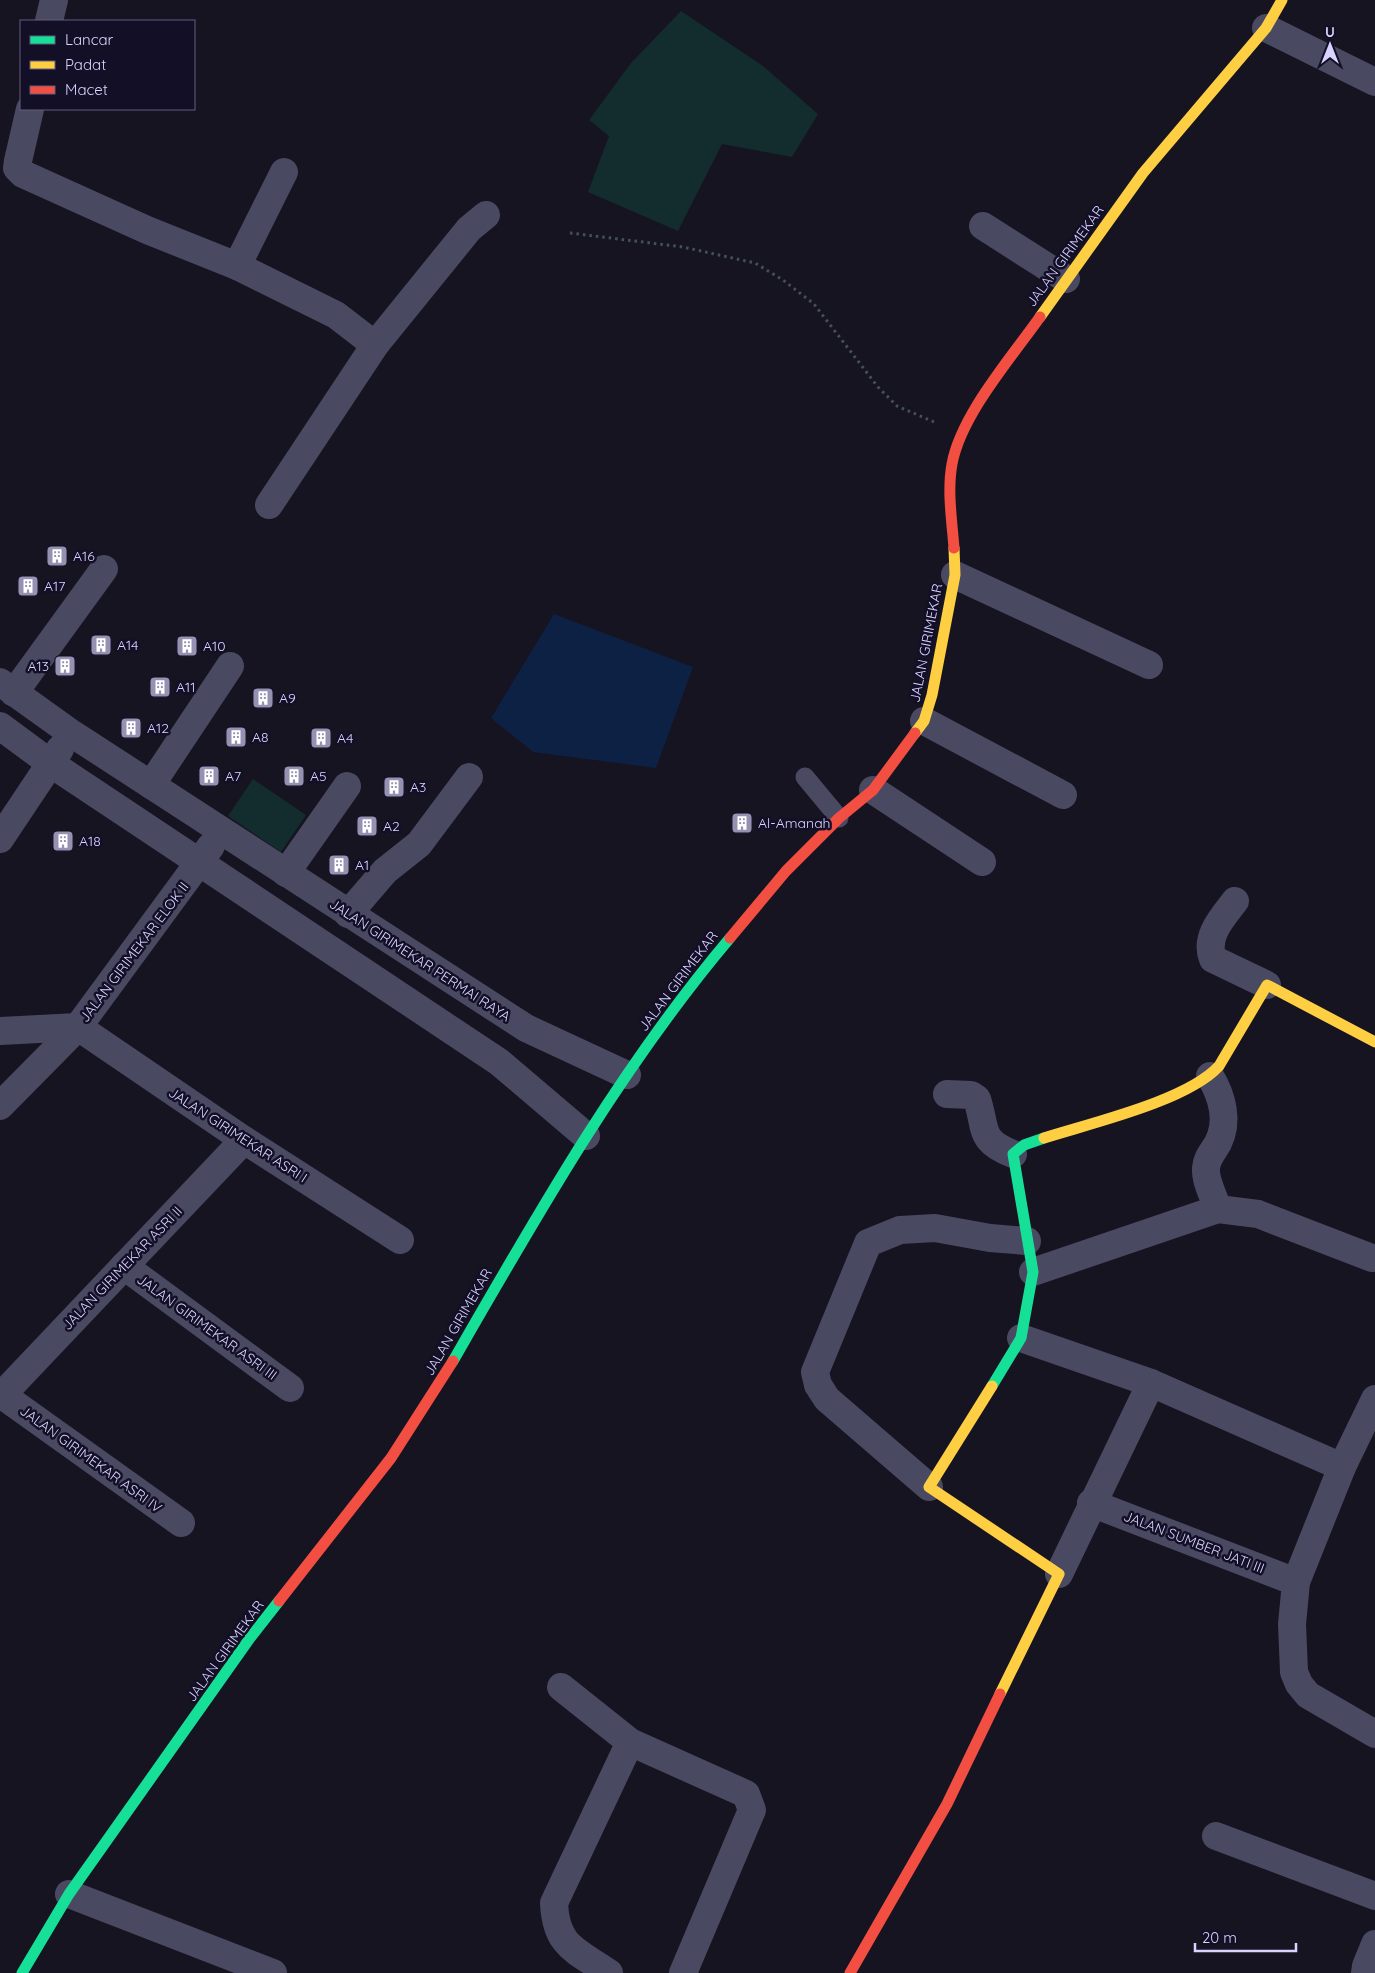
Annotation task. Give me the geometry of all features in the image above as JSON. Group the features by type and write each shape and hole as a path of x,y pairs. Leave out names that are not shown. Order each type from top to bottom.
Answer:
{"street":[{"path":"49,20 54,0"},
{"name":"JALAN GIRIMEKAR","path":"22,1973 70,1894 250,1638 391,1458 445,1376 545,1201 586,1136 696,977 786,871 839,818 873,790 924,721 932,695 954,575 950,483 952,463 962,433 975,409 1143,173 1266,28 1282,0"},
{"path":"1266,28 1375,82"},
{"path":"30,110 17,168 23,174 147,230 237,266 336,315 375,345"},
{"path":"237,266 284,172"},
{"path":"269,505 375,345 469,229 486,214"},
{"path":"983,226 1066,279"},
{"path":"7,688 104,569"},
{"path":"954,575 1149,665"},
{"path":"151,785 230,666"},
{"name":"JALAN GIRIMEKAR PERMAI RAYA","path":"7,688 71,733 286,874 526,1028 627,1076"},
{"path":"924,721 1063,795"},
{"path":"0,726 50,764 201,862 499,1062 586,1136"},
{"path":"0,839 71,733"},
{"path":"348,914 385,871 419,844 469,777"},
{"path":"286,874 347,786"},
{"path":"873,790 982,862"},
{"path":"201,862 221,831"},
{"name":"JALAN GIRIMEKAR ELOK II","path":"0,1030 78,1027 201,862"},
{"path":"1235,901 1215,929 1209,948 1213,959 1375,1042"},
{"path":"1014,1154 1024,1144 1172,1097 1210,1076 1219,1066 1267,985"},
{"path":"0,1106 78,1027"},
{"name":"JALAN GIRIMEKAR ASRI I","path":"78,1027 244,1140 400,1240"},
{"path":"1210,1076 1219,1091 1223,1111 1222,1130 1218,1142 1209,1156 1206,1170 1218,1209"},
{"path":"947,1094 971,1095 977,1098 986,1136 991,1143 1014,1154"},
{"name":"JALAN GIRIMEKAR ASRI II","path":"1,1396 244,1140"},
{"path":"929,1488 1021,1338 1032,1272 1014,1154"},
{"path":"1032,1272 1218,1209 1258,1214 1372,1258"},
{"path":"1027,1241 990,1238 936,1228 900,1230 868,1243 815,1372 818,1385 827,1399 929,1488 1059,1574"},
{"name":"JALAN GIRIMEKAR ASRI III","path":"124,1266 290,1388"},
{"path":"1021,1338 1151,1382 1342,1467"},
{"path":"850,1973 947,1804 1151,1382"},
{"name":"JALAN GIRIMEKAR ASRI IV","path":"1,1396 180,1523"},
{"path":"1375,1399 1342,1467 1296,1582 1292,1624 1294,1672 1299,1684 1308,1694 1375,1734"},
{"name":"JALAN SUMBER JATI III","path":"1091,1503 1296,1582"},
{"path":"561,1687 630,1742 746,1794 749,1798 752,1810 683,1973"},
{"path":"609,1973 562,1940 555,1921 554,1903 630,1742"},
{"path":"1216,1836 1375,1896"},
{"path":"70,1894 273,1973"},
{"path":"1366,1973 1366,1966 1375,1944"}],"lane":[{"path":"805,777 839,818"}],"path":[{"path":"570,232 682,247 756,263 784,280 814,304 878,387 897,406 962,433"}],"green space":[{"path":"681,11 763,66 818,114 792,157 722,144 678,231 588,192 609,136 589,120 631,63"},
{"path":"253,779 306,815 281,852 228,816"}],"water":[{"path":"554,614 693,667 656,768 533,752 491,718"}],"traffic: fast":[{"path":"453,1361 516,1251 582,1143 653,1038 690,987 730,938"},
{"path":"992,1386 1021,1338 1033,1272 1013,1154 1024,1145 1044,1138"},
{"path":"22,1973 69,1894 250,1638 279,1601"}],"traffic: slow":[{"path":"1040,317 1143,173 1266,28 1282,0"},
{"path":"915,733 924,721 932,695 955,575 954,548"},
{"path":"1044,1138 1137,1110 1185,1090 1204,1079 1219,1066 1267,985 1375,1042"},
{"path":"992,1386 929,1487 1059,1574 1000,1694"}],"traffic: jam":[{"path":"954,548 950,485 952,464 957,445 965,426 988,388 1040,317"},
{"path":"730,938 786,871 839,818 873,790 915,733"},
{"path":"279,1601 391,1458 453,1361"},
{"path":"850,1973 947,1804 1000,1694"}],"place":[{"name":"A16","path":"57,556"},
{"name":"A17","path":"28,586"},
{"name":"A14","path":"101,645"},
{"name":"A10","path":"187,646"},
{"name":"A13","path":"65,666"},
{"name":"A11","path":"160,687"},
{"name":"A9","path":"263,698"},
{"name":"A12","path":"131,728"},
{"name":"A8","path":"236,737"},
{"name":"A4","path":"321,738"},
{"name":"A7","path":"209,776"},
{"name":"A5","path":"294,776"},
{"name":"A3","path":"394,787"},
{"name":"Al-Amanah","path":"742,823"},
{"name":"A2","path":"367,826"},
{"name":"A18","path":"63,841"},
{"name":"A1","path":"339,865"}]}
